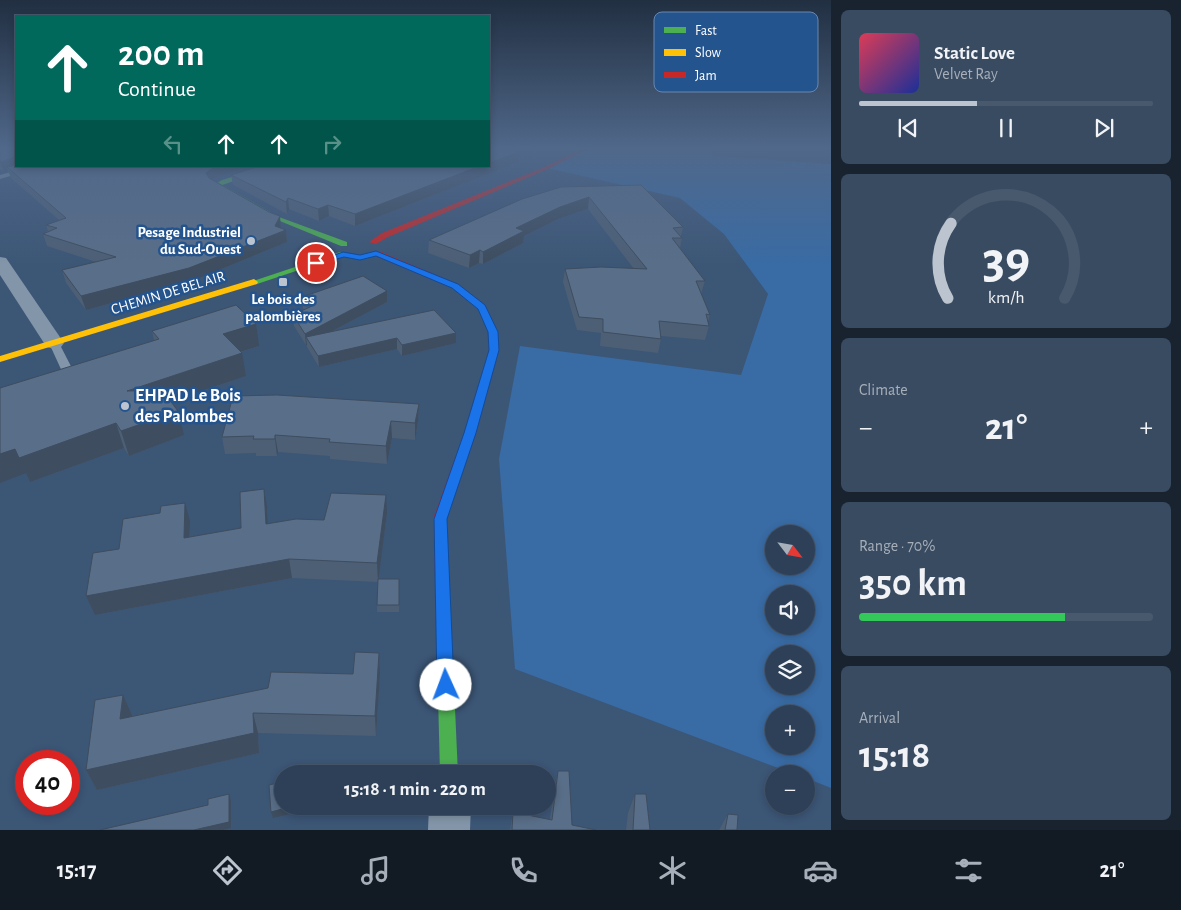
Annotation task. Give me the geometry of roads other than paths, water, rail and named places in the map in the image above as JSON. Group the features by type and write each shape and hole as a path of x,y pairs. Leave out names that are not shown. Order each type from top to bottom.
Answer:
{"street":[{"path":"222,188 277,218 455,286 482,307 493,332 494,350 470,433 440,519 449,765"},
{"name":"CHEMIN DE BEL AIR","path":"0,359 196,301 359,249 385,235 499,188"},
{"path":"0,262 54,343"},
{"path":"449,830 450,815"}],"lane":[{"path":"54,343 71,378"}],"place":[{"name":"Pesage Industriel du Sud-Ouest","path":"251,241"},
{"name":"Le bois des palombières","path":"283,282"},
{"name":"EHPAD Le Bois des Palombes","path":"125,406"}]}
